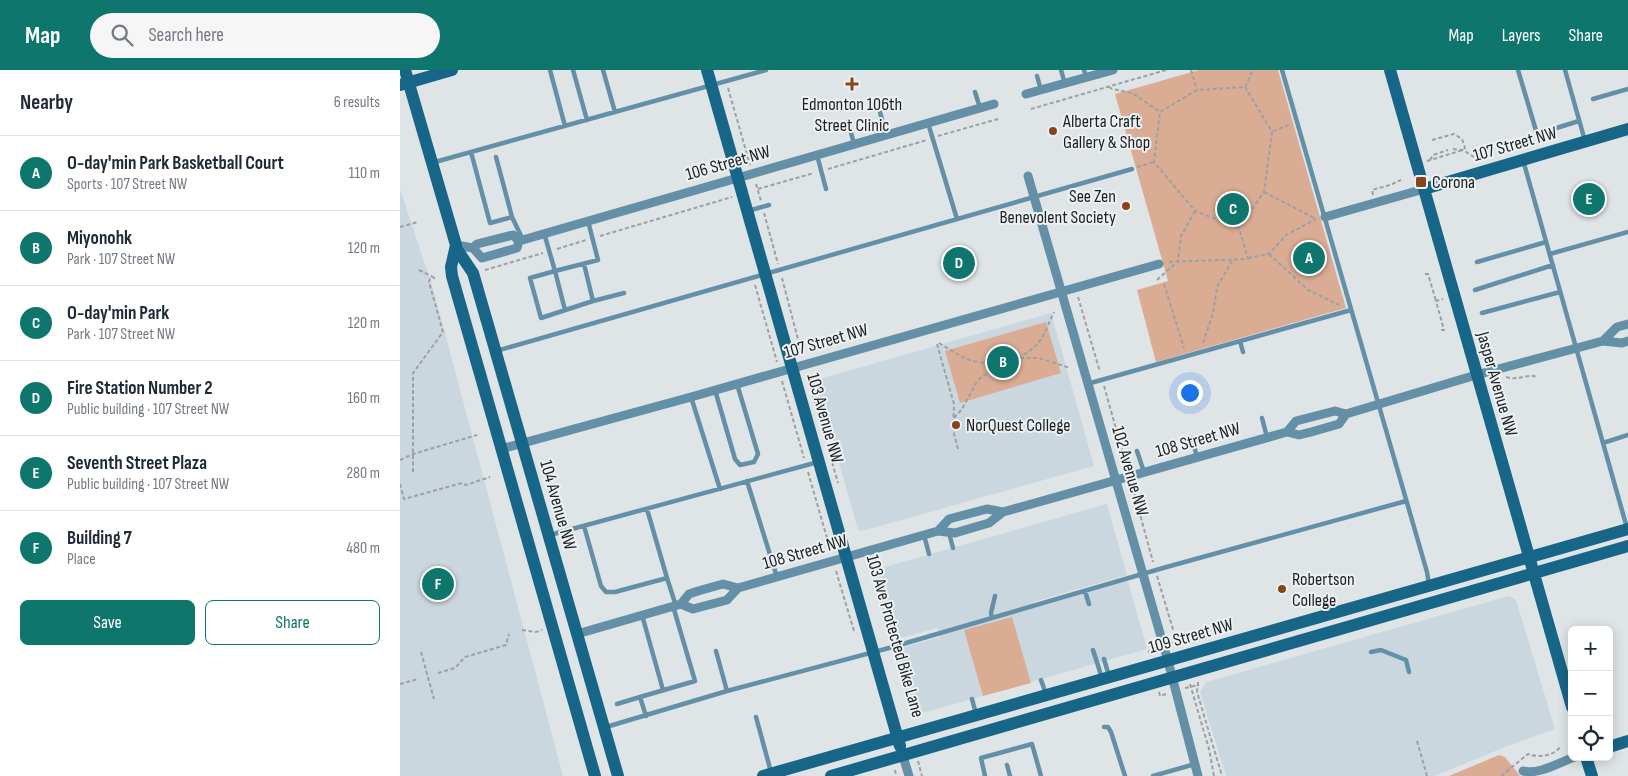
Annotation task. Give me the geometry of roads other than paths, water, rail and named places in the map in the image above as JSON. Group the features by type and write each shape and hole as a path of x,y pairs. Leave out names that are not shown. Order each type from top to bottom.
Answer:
{"main road":[{"path":"405,79 452,70"},
{"name":"103 Avenue NW","path":"707,70 765,275 798,367 819,462 898,738 909,754"},
{"name":"Jasper Avenue NW","path":"1390,70 1568,693"},
{"name":"104 Avenue NW","path":"405,79 456,246 473,274 618,776"},
{"name":"107 Street NW","path":"1424,190 1628,130"},
{"name":"104 Avenue NW","path":"456,246 451,268 452,276 595,776"},
{"name":"109 Street NW","path":"767,775 1628,529"},
{"name":"109 Street NW","path":"831,776 1628,546"},
{"path":"1613,746 1628,741"},
{"path":"1587,761 1592,776"}],"street":[{"path":"1026,94 1065,84 1085,74 1113,70"},
{"name":"106 Street NW","path":"473,248 477,244 513,235 521,240 994,104"},
{"name":"102 Avenue NW","path":"1028,176 1168,660 1198,776"},
{"name":"107 Street NW","path":"1325,216 1424,190"},
{"path":"456,246 473,248 482,258 517,248 521,240"},
{"name":"107 Street NW","path":"501,449 1159,264"},
{"name":"108 Street NW","path":"1286,432 1296,421 1335,411 1346,414 1603,340 1617,328 1628,324"},
{"name":"108 Street NW","path":"1603,340 1622,343 1628,341"},
{"name":"108 Street NW","path":"577,634 677,605 689,594 698,591 723,584 738,588 938,531 955,533 989,523 1003,512 1267,437 1286,432 1299,435 1339,424 1346,414"},
{"name":"108 Street NW","path":"938,531 950,519 987,509 1003,512"},
{"name":"108 Street NW","path":"677,605 692,609 727,600 738,588"},
{"name":"103 Avenue NW","path":"909,754 909,776"},
{"path":"1526,773 1543,770 1568,760"}],"lane":[{"path":"550,70 566,126"},
{"path":"573,70 587,120"},
{"path":"603,70 615,112"},
{"path":"432,163 766,70"},
{"path":"1061,70 1065,84"},
{"path":"1282,70 1429,585"},
{"path":"1518,70 1537,134 1579,121"},
{"path":"1565,70 1585,142"},
{"path":"1037,76 1042,90"},
{"path":"1594,99 1628,89"},
{"path":"975,92 980,108"},
{"path":"880,112 886,135"},
{"path":"848,121 854,144"},
{"path":"928,123 956,219"},
{"path":"471,152 490,223 512,217"},
{"path":"817,155 826,189"},
{"path":"496,157 512,217 521,240"},
{"path":"1523,160 1628,529"},
{"path":"496,352 1132,169"},
{"path":"747,211 769,205"},
{"path":"587,220 598,260 530,278 541,318 624,293"},
{"path":"1550,254 1628,232"},
{"path":"544,233 565,310"},
{"path":"1477,262 1546,242"},
{"path":"584,264 593,302"},
{"path":"1475,290 1553,265"},
{"path":"1482,313 1560,292"},
{"path":"1088,384 1170,363 1351,310"},
{"path":"1240,341 1243,352"},
{"path":"1116,376 1118,383"},
{"path":"715,390 735,459 740,465 754,462 758,454 737,384"},
{"path":"691,397 720,489"},
{"path":"1262,418 1267,437"},
{"path":"1603,443 1628,435"},
{"path":"1192,438 1197,457"},
{"path":"1137,451 1144,472"},
{"path":"549,536 819,462"},
{"path":"747,481 777,577"},
{"path":"604,727 951,629 974,620 1023,611 1044,600 1069,596 1115,580 1406,500"},
{"path":"617,704 695,681 677,605 647,509"},
{"path":"584,526 601,586 606,592 615,592 667,578"},
{"path":"949,533 953,548"},
{"path":"924,535 929,554"},
{"path":"1085,591 1089,604"},
{"path":"992,617 991,613 995,596"},
{"path":"642,615 663,690"},
{"path":"1093,650 1106,678"},
{"path":"1371,652 1380,650 1406,660 1409,672"},
{"path":"716,651 727,691"},
{"path":"1104,659 1106,678"},
{"path":"1041,680 1046,695"},
{"path":"640,697 646,716"},
{"path":"972,699 976,715"},
{"path":"756,717 767,775"},
{"path":"1104,727 1108,727 1112,732 1124,776"},
{"path":"986,776 981,758 1032,744 1041,776"},
{"path":"1153,776 1195,764"},
{"path":"1007,765 1010,776"}],"place":[{"name":"Edmonton 106th Street Clinic","path":"852,84"},
{"name":"Alberta Craft Gallery & Shop","path":"1053,131"},
{"name":"Corona","path":"1421,182"},
{"name":"Seventh Street Plaza","path":"1589,199"},
{"name":"See Zen Benevolent Society","path":"1126,206"},
{"name":"O-day'min Park","path":"1233,209"},
{"name":"O-day'min Park Basketball Court","path":"1309,258"},
{"name":"Fire Station Number 2","path":"959,263"},
{"name":"Miyonohk","path":"1003,362"},
{"name":"NorQuest College","path":"956,425"},
{"name":"Building 7","path":"438,584"},
{"name":"Robertson College","path":"1282,589"}]}
